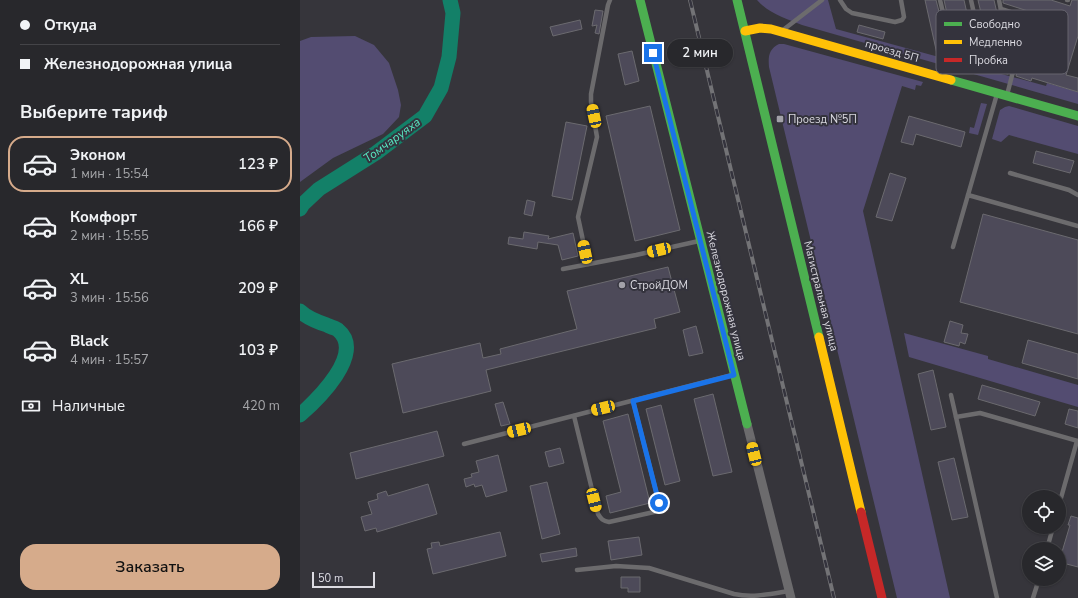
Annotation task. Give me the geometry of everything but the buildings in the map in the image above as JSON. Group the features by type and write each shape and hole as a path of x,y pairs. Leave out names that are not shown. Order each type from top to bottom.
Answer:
{"street":[{"name":"Железнодорожная улица","path":"640,0 790,594"},
{"name":"Магистральная улица","path":"737,0 882,598"},
{"name":"проезд 5П","path":"745,31 760,28 780,32 1078,116"}],"lane":[{"path":"588,264 578,217 597,137 591,94 610,0"},
{"path":"780,32 822,0"},
{"path":"840,0 846,9 852,13 895,22 902,20 904,17 901,0"},
{"path":"940,0 942,10"},
{"path":"971,0 973,10"},
{"path":"999,0 1001,9 1004,10"},
{"path":"1007,96 1013,74"},
{"path":"953,247 997,94"},
{"path":"1010,173 1070,190 1078,195"},
{"path":"968,194 1078,226"},
{"path":"563,269 700,241"},
{"path":"464,444 734,375"},
{"path":"951,395 997,598"},
{"path":"574,416 598,514 601,519 609,522 654,512 658,508 659,503 633,401"},
{"path":"956,417 980,413 1077,441 1063,490"},
{"path":"577,570 616,566 649,568 734,594 749,596 790,594"},
{"path":"1034,598 1037,586"}],"shaded area":[{"path":"757,0 828,0 836,29 936,56 936,63 802,25 784,18 761,5"},
{"path":"355,36 374,45 389,63 398,90 401,105 399,117 383,134 333,158 300,182 300,41 311,37"},
{"path":"779,44 784,44 923,82 921,86 916,85 915,90 902,86 863,211 950,598 897,598 769,67 770,53 773,48"},
{"path":"973,74 1002,74 1046,86 1047,83 1078,92 1078,104"},
{"path":"981,103 987,104 978,135 969,133 970,127 974,128"},
{"path":"1009,106 1078,126 1078,154 1009,135 1001,142 992,139 1000,110"},
{"path":"904,333 988,356 988,359 1078,385 1078,407 909,357"}],"waterway":[{"name":"Томчаруяха","path":"300,209 303,204 319,189 376,153 425,116 441,88 449,57 453,13 450,0"},
{"name":"Томчаруяха","path":"300,311 313,320 338,330 345,340 346,351 343,363 336,376 317,399 300,415"}],"railway":[{"path":"690,0 834,598"}],"traffic: fast":[{"path":"640,0 747,424"},
{"path":"737,0 819,337"},
{"path":"951,80 1078,116"}],"traffic: slow":[{"path":"745,31 760,28 771,29 951,80"},
{"path":"819,337 861,512"}],"traffic: jam":[{"path":"861,512 882,598"}],"place":[{"name":"Проезд №5П","path":"780,119"},
{"name":"СтройДОМ","path":"622,285"}],"route":[{"path":"653,53 734,375 633,401 659,503"}]}
